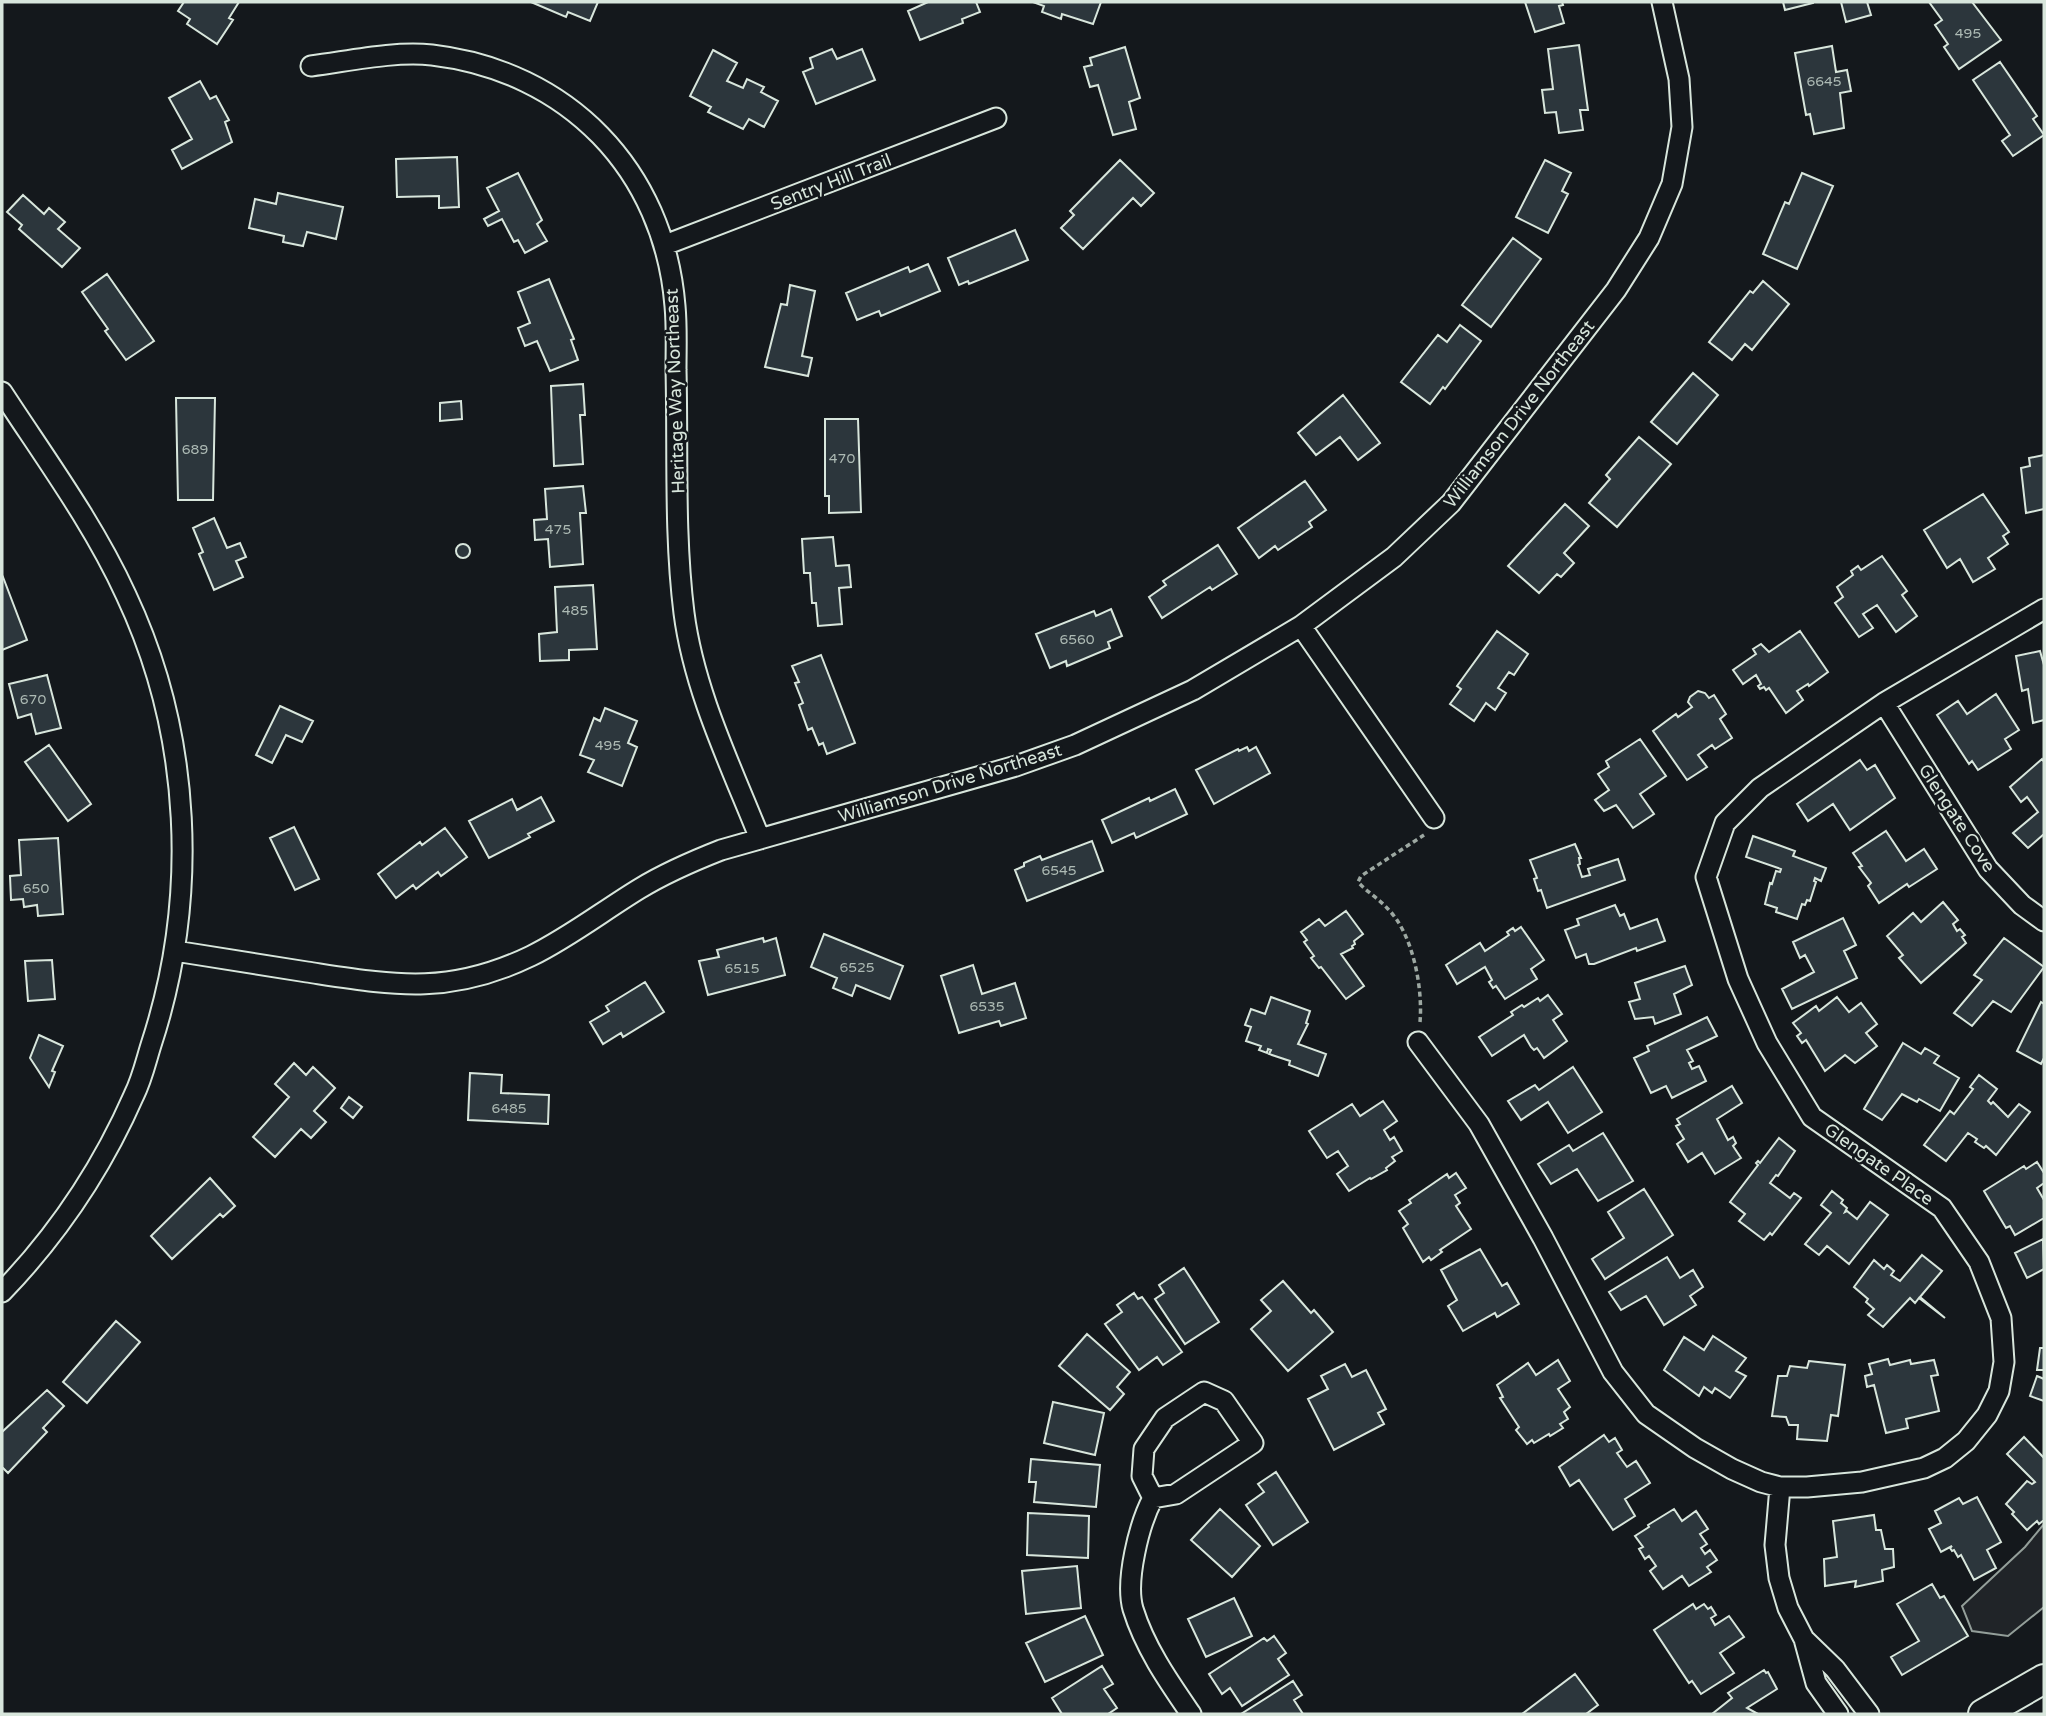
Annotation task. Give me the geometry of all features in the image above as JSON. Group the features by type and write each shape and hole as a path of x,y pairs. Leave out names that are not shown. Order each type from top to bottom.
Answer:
{"street":[{"name":"Williamson Drive Northeast","path":"175,951 386,984 426,985 461,981 500,970 533,955 680,866 721,850 1016,766 1075,745 1193,690 1301,626 1394,557 1451,503 1616,290 1649,238 1672,184 1682,127 1679,79 1662,2"},
{"name":"Heritage Way Northeast","path":"311,66 389,56 430,55 484,64 531,83 577,112 616,151 646,196 665,245 675,306 680,569 685,617 692,655 709,709 760,839"},
{"name":"Sentry Hill Trail","path":"665,245 996,118"},
{"path":"2,392 97,540 126,595 146,643 169,723 180,796 183,879 175,951 159,1023 135,1094 106,1151 60,1225 2,1292"},
{"name":"Glengate Place","path":"1418,1042 1479,1124 1543,1238 1612,1372 1646,1414 1695,1448 1732,1469 1780,1487 1862,1482 1924,1468 1945,1458 1966,1441 1987,1415 1999,1391 2004,1362 2001,1318 1979,1262 1942,1208 1812,1117 1767,1044 1738,979 1706,877 1725,823 1760,788 1884,703 2044,609"},
{"path":"1301,626 1434,818"},
{"name":"Glengate Cove","path":"1884,703 1988,869 2022,905 2044,921"},
{"path":"1153,1498 1176,1494 1253,1443 1224,1401 1204,1392 1166,1418 1144,1449 1142,1476 1153,1498 1139,1533 1131,1568 1132,1608 1160,1669 1189,1714"},
{"path":"1780,1487 1775,1545 1779,1578 1788,1608 1804,1639 1816,1683 1835,1710 1853,1693"},
{"path":"1804,1639 1835,1670 1869,1714"},
{"path":"1983,1714 2044,1679"}],"path":[{"path":"1418,1042 1422,1004 1409,943 1400,923 1387,907 1358,882 1361,876 1434,828 1434,818"}],"shaded area":[{"path":"2044,1524 2044,1607 2008,1636 1972,1631 1962,1606 2025,1547"}],"building":[{"path":"184,2 239,2 229,18 233,20 217,44 187,24 190,19 178,11"},
{"path":"531,2 598,2 590,21 568,12 566,17"},
{"path":"928,2 976,2 980,12 962,19 963,23 920,40 908,11"},
{"path":"1033,2 1101,2 1093,24 1062,14 1061,19 1042,12 1044,6"},
{"path":"1525,2 1562,2 1563,5 1559,6 1564,23 1535,32"},
{"path":"1783,2 1813,2 1813,3 1785,10"},
{"path":"1841,2 1867,2 1871,15 1846,22"},
{"path":"1929,2 1972,2 2001,40 1959,69 1944,47 1948,44 1935,25 1942,20"},
{"path":"1579,45 1588,110 1580,110 1583,130 1559,133 1556,112 1545,113 1542,90 1553,89 1548,49"},
{"path":"1832,46 1836,72 1847,70 1851,91 1840,93 1844,128 1814,134 1810,114 1806,115 1795,53"},
{"path":"1125,47 1140,98 1129,102 1136,129 1113,135 1098,85 1090,87 1084,67 1092,65 1090,58"},
{"path":"832,49 837,59 862,49 875,80 816,104 803,72 813,68 810,58"},
{"path":"713,50 737,63 727,81 743,88 747,79 764,87 761,92 778,101 764,127 749,119 743,129 708,112 711,107 690,96"},
{"path":"2000,62 2037,116 2033,119 2044,135 2013,156 2002,141 2010,135 1973,80"},
{"path":"200,81 210,99 216,96 229,120 225,122 232,142 182,169 172,150 192,139 169,98"},
{"path":"457,157 459,207 439,208 439,196 397,197 396,159"},
{"path":"1120,160 1154,193 1141,206 1133,198 1083,249 1061,228 1074,215 1070,211"},
{"path":"1545,160 1571,173 1562,191 1568,194 1548,233 1516,217"},
{"path":"518,173 542,220 537,224 547,241 525,253 518,240 514,242 502,219 488,226 484,219 499,211 487,188"},
{"path":"1802,173 1833,186 1797,269 1763,254 1785,202 1789,204"},
{"path":"278,193 343,207 336,239 307,232 303,246 283,242 284,236 249,228 255,199 276,204"},
{"path":"23,195 44,214 49,208 65,222 58,229 80,248 62,267 19,229 22,225 7,212"},
{"path":"1015,230 1028,260 969,284 968,281 959,285 948,258"},
{"path":"1513,238 1541,259 1491,327 1462,305"},
{"path":"928,264 940,291 881,316 879,311 857,320 846,293 908,267 910,272"},
{"path":"107,274 154,341 126,360 82,292"},
{"path":"549,279 574,339 571,340 578,360 550,371 537,341 525,346 518,328 530,323 518,292"},
{"path":"1763,281 1789,304 1752,350 1745,344 1732,360 1709,342 1750,291 1753,293"},
{"path":"790,285 815,291 802,356 812,358 808,376 765,367 781,304 787,305"},
{"path":"1460,325 1481,341 1445,389 1443,387 1430,404 1401,382 1438,335 1447,342"},
{"path":"1693,373 1718,395 1677,444 1651,422"},
{"path":"583,384 585,415 580,415 583,464 554,466 551,386"},
{"path":"1343,395 1380,443 1358,460 1340,437 1316,455 1298,433"},
{"path":"176,398 215,398 213,500 178,500"},
{"path":"461,401 462,419 440,421 440,403"},
{"path":"825,419 858,419 861,512 829,513 829,496 825,496"},
{"path":"1639,437 1671,464 1617,527 1589,503 1610,479 1606,475"},
{"path":"2044,455 2044,509 2026,513 2021,468 2030,466 2029,458"},
{"path":"1305,481 1326,510 1309,522 1312,527 1278,550 1275,546 1259,558 1238,528"},
{"path":"583,486 586,513 580,513 583,564 550,567 548,539 535,540 534,520 547,519 545,489"},
{"path":"1983,494 2009,532 2003,536 2008,544 1988,558 1995,569 1973,582 1960,559 1947,568 1924,530"},
{"path":"1565,504 1589,526 1564,553 1574,563 1561,577 1557,574 1539,593 1508,566"},
{"path":"214,518 227,548 240,543 246,557 236,561 243,577 214,590 199,554 203,552 193,528"},
{"path":"833,537 836,566 849,565 851,587 839,588 842,624 818,626 816,603 812,603 810,573 804,573 802,539"},
{"path":"463,544 468,546 468,556 463,558 458,556 456,551 458,546"},
{"path":"1218,545 1237,574 1212,590 1210,587 1162,618 1149,597 1166,585 1163,581"},
{"path":"1882,556 1907,591 1902,595 1917,616 1896,632 1877,605 1863,614 1873,628 1859,637 1835,603 1843,597 1837,587 1853,575 1851,571 1858,566 1861,570"},
{"path":"2,578 27,640 2,650"},
{"path":"593,585 597,649 569,650 569,660 540,661 539,634 557,632 555,587"},
{"path":"1111,609 1122,636 1108,642 1110,648 1067,666 1066,661 1050,668 1036,634 1094,611 1096,616"},
{"path":"1497,631 1528,654 1514,675 1509,672 1498,688 1506,693 1495,710 1486,703 1474,721 1450,704 1461,689 1457,686"},
{"path":"1800,631 1828,672 1797,691 1803,700 1786,713 1769,688 1760,689 1758,686 1761,684 1756,675 1743,684 1733,670 1756,654 1753,649 1761,644 1769,652"},
{"path":"2040,651 2044,665 2044,720 2033,723 2028,689 2022,691 2016,656"},
{"path":"821,655 855,743 827,754 823,743 819,745 812,728 808,730 799,705 803,703 795,683 799,682 792,666"},
{"path":"47,675 61,728 36,734 31,714 18,718 9,684"},
{"path":"1698,691 1709,698 1714,695 1726,714 1720,719 1732,738 1715,749 1712,745 1698,755 1707,767 1687,780 1653,731 1676,714 1678,717 1692,707 1688,702"},
{"path":"1996,694 2019,730 2005,739 2011,749 1978,770 1972,761 1969,764 1937,715 1958,701 1967,714"},
{"path":"280,706 313,721 302,742 286,735 272,763 256,755"},
{"path":"605,708 637,721 628,743 637,747 622,786 588,772 594,760 580,755 594,718 600,721"},
{"path":"1640,739 1666,776 1640,794 1654,814 1633,828 1616,805 1604,811 1595,800 1609,790 1598,774 1609,767 1606,761"},
{"path":"49,745 91,804 68,821 25,762"},
{"path":"1247,747 1249,751 1256,747 1270,773 1214,804 1196,770"},
{"path":"2042,759 2044,834 2028,848 2013,833 2038,812 2027,797 2021,802 2010,787"},
{"path":"1860,760 1867,770 1875,765 1895,798 1850,830 1833,804 1808,821 1797,804"},
{"path":"1175,789 1187,814 1136,838 1134,833 1112,843 1102,820"},
{"path":"541,797 554,821 489,858 469,821 512,799 517,810"},
{"path":"294,827 319,879 295,890 270,838"},
{"path":"445,828 467,857 441,876 438,872 416,889 413,885 396,898 378,874 420,842 422,845"},
{"path":"1886,831 1906,861 1924,849 1937,869 1909,887 1907,884 1879,903 1868,886 1871,883 1853,853"},
{"path":"1753,836 1795,851 1793,856 1826,868 1821,881 1815,878 1810,901 1802,904 1797,919 1776,912 1777,908 1765,904 1770,883 1772,884 1776,871 1780,872 1781,869 1746,857"},
{"path":"58,838 63,914 38,916 37,905 24,907 23,899 11,900 10,876 21,875 19,840"},
{"path":"1092,841 1103,871 1027,901 1015,870 1040,856 1042,860"},
{"path":"1575,844 1581,858 1578,865 1582,877 1590,875 1588,869 1618,859 1625,880 1547,908 1541,890 1538,891 1534,879 1537,878 1530,860"},
{"path":"1943,902 1958,920 1953,924 1957,931 1960,929 1965,935 1962,937 1966,943 1921,983 1899,958 1903,955 1887,936 1913,913 1921,922"},
{"path":"1615,905 1620,916 1624,914 1630,929 1657,919 1665,941 1637,951 1636,948 1594,964 1589,964 1586,954 1576,958 1565,930 1579,925 1577,919"},
{"path":"1346,911 1363,934 1354,941 1353,948 1341,954 1364,986 1346,999 1311,958 1314,956 1304,942 1307,940 1301,932 1319,919 1325,926"},
{"path":"1843,918 1856,945 1844,951 1857,978 1792,1009 1782,989 1814,972 1805,955 1800,958 1793,942"},
{"path":"1521,927 1544,960 1531,969 1537,979 1505,999 1496,986 1493,988 1489,982 1492,980 1485,967 1457,984 1446,965 1480,943 1485,951 1509,935 1507,932 1513,928 1515,931"},
{"path":"824,934 903,966 890,999 856,985 852,996 833,988 837,978 811,967"},
{"path":"763,938 764,942 776,938 785,975 708,995 699,961 719,957 717,950"},
{"path":"2004,938 2044,967 2011,1012 1993,1001 1972,1026 1954,1013 1982,980 1974,975"},
{"path":"52,960 55,999 28,1001 25,961"},
{"path":"973,965 982,994 1015,983 1026,1018 1001,1026 999,1021 959,1033 941,976"},
{"path":"1685,966 1692,985 1674,994 1681,1014 1655,1024 1653,1017 1635,1019 1629,1002 1640,999 1635,983"},
{"path":"645,982 664,1012 623,1037 621,1033 603,1044 590,1022 609,1011 606,1006"},
{"path":"1548,995 1562,1014 1553,1020 1567,1041 1544,1058 1537,1048 1534,1050 1531,1047 1524,1035 1492,1056 1479,1037 1513,1015 1511,1012 1522,1005 1524,1007 1538,998 1540,1001"},
{"path":"1271,997 1310,1011 1306,1023 1308,1024 1298,1044 1326,1054 1318,1076 1289,1065 1290,1061 1269,1054 1271,1050 1268,1049 1267,1053 1259,1050 1261,1046 1246,1041 1251,1027 1245,1025 1251,1009 1265,1014"},
{"path":"1837,997 1849,1012 1861,1003 1877,1024 1866,1033 1877,1046 1855,1063 1845,1055 1825,1071 1806,1040 1802,1043 1797,1036 1801,1033 1793,1023 1816,1006 1819,1011"},
{"path":"2041,1002 2044,1004 2044,1058 2041,1064 2017,1051"},
{"path":"1707,1017 1717,1036 1687,1050 1693,1061 1689,1063 1692,1069 1699,1066 1706,1081 1672,1098 1666,1086 1651,1093 1634,1058 1649,1051 1647,1046"},
{"path":"39,1035 63,1046 52,1071 55,1072 49,1087 30,1058"},
{"path":"1903,1043 1921,1054 1925,1048 1939,1056 1934,1063 1959,1078 1940,1111 1919,1099 1917,1102 1902,1094 1882,1120 1864,1109"},
{"path":"294,1063 306,1075 313,1067 335,1088 314,1111 326,1122 311,1138 301,1129 275,1157 253,1137 289,1097 275,1084"},
{"path":"1573,1067 1602,1112 1568,1133 1548,1102 1521,1120 1508,1101 1535,1085 1539,1090"},
{"path":"470,1073 502,1075 501,1093 549,1095 548,1124 468,1120"},
{"path":"1979,1075 1997,1089 1988,1101 1991,1104 1993,1102 2008,1117 2019,1104 2030,1112 1996,1155 1986,1146 1984,1148 1975,1142 1977,1139 1968,1133 1946,1161 1924,1145 1950,1111 1954,1114 1973,1089 1970,1087"},
{"path":"1732,1086 1742,1103 1717,1119 1728,1140 1733,1137 1736,1143 1733,1146 1741,1158 1715,1174 1702,1153 1688,1162 1677,1144 1684,1139 1676,1126 1680,1124 1677,1119"},
{"path":"349,1097 362,1107 353,1118 341,1108"},
{"path":"1383,1101 1397,1121 1384,1130 1390,1140 1394,1137 1402,1151 1392,1157 1395,1161 1387,1170 1349,1191 1337,1174 1348,1166 1338,1151 1327,1158 1309,1131 1352,1104 1360,1116"},
{"path":"1603,1133 1633,1181 1598,1201 1577,1169 1551,1184 1538,1164 1569,1145 1573,1151"},
{"path":"1779,1138 1795,1151 1770,1183 1790,1198 1794,1193 1801,1198 1772,1235 1770,1233 1764,1240 1739,1221 1745,1214 1730,1202 1758,1165 1756,1163 1760,1163"},
{"path":"2037,1162 2044,1173 2044,1183 2037,1188 2044,1200 2044,1218 2015,1235 2010,1226 2006,1228 1984,1191 2024,1166 2026,1169"},
{"path":"1456,1173 1466,1188 1455,1195 1460,1203 1456,1206 1471,1229 1440,1250 1442,1252 1431,1260 1429,1257 1423,1262 1403,1228 1408,1224 1399,1211 1411,1203 1409,1200 1447,1174 1449,1178"},
{"path":"210,1178 235,1206 223,1217 220,1214 172,1259 151,1236"},
{"path":"1644,1189 1673,1235 1605,1279 1592,1259 1624,1238 1608,1212"},
{"path":"1832,1191 1843,1200 1841,1203 1847,1208 1845,1212 1857,1219 1870,1202 1888,1215 1849,1264 1827,1246 1819,1255 1805,1244 1831,1213 1821,1205"},
{"path":"2043,1239 2044,1269 2027,1278 2015,1253"},
{"path":"1480,1249 1502,1286 1507,1283 1519,1304 1497,1317 1495,1313 1463,1331 1448,1306 1457,1300 1441,1270"},
{"path":"1922,1255 1942,1271 1920,1297 1945,1318 1919,1298 1915,1303 1910,1298 1883,1327 1868,1315 1874,1309 1866,1302 1868,1299 1854,1287 1874,1260 1884,1269 1887,1265 1894,1271 1891,1275 1900,1281"},
{"path":"1667,1257 1680,1278 1693,1270 1703,1287 1690,1296 1696,1305 1664,1325 1646,1296 1621,1310 1609,1292"},
{"path":"1184,1268 1219,1322 1185,1344 1155,1299 1164,1293 1159,1285"},
{"path":"1283,1281 1311,1313 1314,1310 1333,1332 1288,1371 1251,1329 1271,1311 1261,1300"},
{"path":"1134,1293 1138,1299 1142,1297 1182,1352 1163,1365 1157,1357 1139,1370 1105,1324 1122,1312 1117,1305"},
{"path":"116,1321 140,1342 87,1403 63,1382"},
{"path":"1087,1334 1130,1372 1117,1387 1124,1394 1110,1410 1059,1366"},
{"path":"1713,1336 1746,1358 1736,1371 1746,1376 1730,1398 1715,1388 1712,1393 1704,1387 1699,1396 1664,1370 1684,1337 1704,1350"},
{"path":"2040,1348 2044,1348 2044,1370 2037,1370"},
{"path":"1888,1359 1890,1365 1910,1360 1911,1364 1934,1360 1938,1375 1931,1376 1939,1411 1906,1419 1908,1428 1886,1433 1874,1385 1867,1387 1865,1376 1872,1374 1869,1364"},
{"path":"1558,1360 1570,1381 1558,1389 1570,1407 1564,1412 1568,1419 1560,1424 1563,1428 1550,1436 1549,1434 1527,1444 1516,1430 1519,1427 1500,1398 1503,1397 1497,1385 1528,1363 1536,1375"},
{"path":"1809,1361 1845,1365 1838,1416 1831,1415 1827,1441 1797,1439 1798,1425 1789,1425 1786,1417 1772,1416 1778,1376 1787,1376 1790,1366 1807,1368"},
{"path":"1345,1364 1352,1377 1366,1370 1386,1409 1378,1413 1384,1424 1334,1450 1308,1399 1328,1389 1321,1376"},
{"path":"2037,1376 2044,1379 2044,1401 2030,1396"},
{"path":"47,1390 64,1406 43,1428 47,1432 8,1473 2,1467 2,1432"},
{"path":"1053,1402 1104,1413 1095,1455 1044,1443"},
{"path":"1604,1435 1609,1442 1615,1438 1622,1450 1617,1453 1627,1467 1636,1461 1650,1483 1625,1499 1635,1516 1613,1530 1579,1480 1570,1486 1559,1467"},
{"path":"2024,1437 2044,1458 2044,1520 2039,1524 2037,1521 2027,1530 2006,1504 2027,1481 2032,1484 2035,1482 2007,1454"},
{"path":"1031,1459 1100,1465 1096,1507 1034,1502 1036,1482 1029,1482"},
{"path":"1276,1472 1308,1522 1273,1545 1246,1505 1264,1492 1258,1484"},
{"path":"1977,1497 2001,1542 1987,1550 1996,1568 1974,1580 1961,1555 1958,1557 1954,1550 1952,1551 1952,1546 1941,1552 1929,1529 1941,1523 1935,1511 1959,1498 1963,1504"},
{"path":"1220,1509 1260,1546 1232,1577 1191,1540"},
{"path":"1674,1509 1682,1521 1696,1511 1708,1529 1700,1534 1707,1544 1701,1548 1705,1554 1710,1550 1717,1560 1707,1567 1711,1572 1689,1586 1682,1576 1663,1589 1650,1571 1656,1566 1649,1556 1645,1559 1639,1549 1643,1547 1635,1536"},
{"path":"1028,1513 1089,1516 1088,1558 1027,1555"},
{"path":"1874,1515 1876,1530 1881,1530 1885,1549 1893,1549 1894,1567 1882,1570 1883,1581 1855,1587 1856,1581 1825,1586 1824,1559 1837,1557 1833,1521"},
{"path":"1077,1566 1081,1608 1026,1614 1022,1571"},
{"path":"1932,1584 1940,1598 1944,1596 1968,1636 1902,1675 1891,1657 1919,1641 1897,1604"},
{"path":"1234,1598 1252,1636 1206,1657 1188,1619"},
{"path":"1693,1604 1696,1609 1704,1604 1708,1609 1711,1607 1716,1615 1711,1618 1715,1625 1729,1616 1744,1637 1720,1653 1734,1673 1701,1694 1692,1681 1689,1683 1654,1630"},
{"path":"1085,1616 1103,1655 1045,1682 1026,1643"},
{"path":"1274,1636 1286,1653 1278,1659 1289,1675 1242,1706 1230,1688 1222,1694 1209,1674 1264,1638 1267,1641"},
{"path":"1102,1666 1113,1684 1104,1689 1117,1708 1108,1714 1062,1714 1052,1698"},
{"path":"1764,1670 1768,1672 1777,1689 1747,1708 1758,1714 1712,1714 1732,1698 1728,1693"},
{"path":"1575,1674 1598,1705 1586,1714 1522,1714"},
{"path":"1293,1681 1302,1695 1294,1700 1303,1714 1241,1714"}]}
